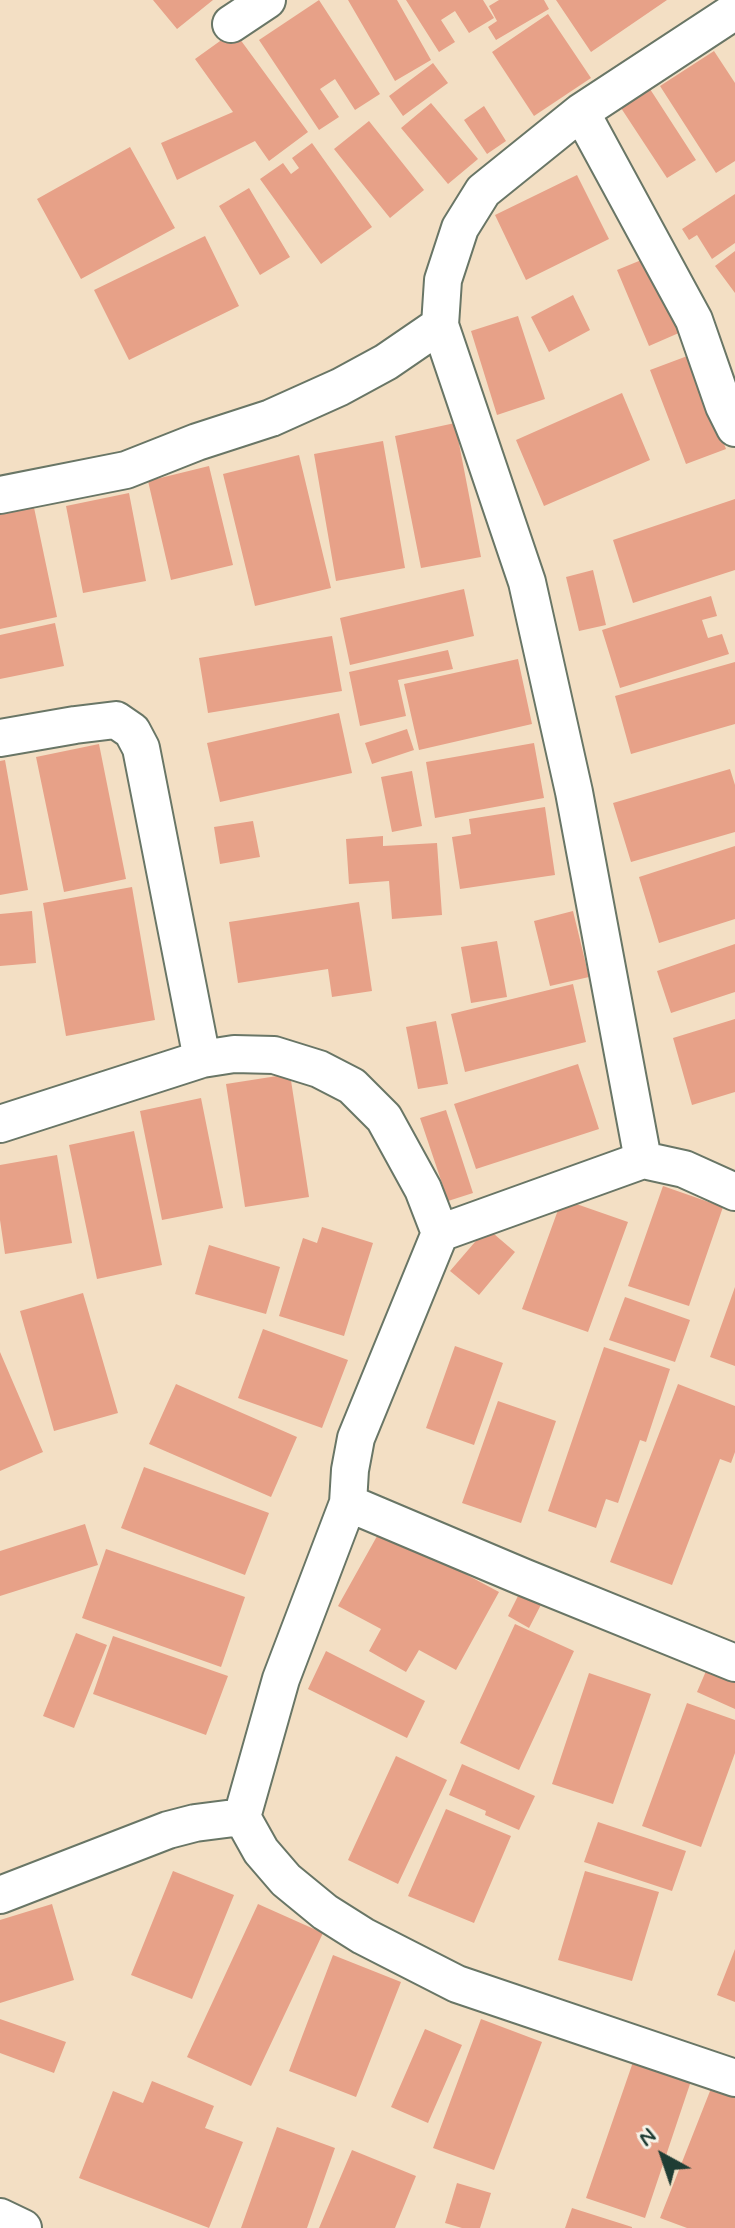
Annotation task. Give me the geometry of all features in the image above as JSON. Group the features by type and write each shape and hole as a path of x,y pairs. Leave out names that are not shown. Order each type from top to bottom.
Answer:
{"street":[{"path":"231,24 267,0"},
{"path":"643,1160 574,792 527,582 440,325 443,280 460,228 483,191 581,112 735,11"},
{"path":"581,112 694,320 724,406 735,428"},
{"path":"0,495 126,470 271,418 374,369 440,325"},
{"path":"0,738 116,720 132,731 141,748 202,1059"},
{"path":"0,1124 202,1059 234,1054 274,1055 319,1069 352,1086 384,1118 423,1189 440,1233 356,1438 348,1503 281,1679 242,1817 261,1851 286,1880 325,1912 363,1936 457,1984 735,2078"},
{"path":"440,1233 643,1160 684,1169 735,1192"},
{"path":"348,1503 735,1663"},
{"path":"0,1895 168,1830 242,1817"},
{"path":"0,2217 23,2228"}],"building":[{"path":"153,0 213,0 177,29"},
{"path":"319,0 380,94 355,110 335,79 320,89 339,117 319,130 259,40"},
{"path":"348,0 397,0 431,60 395,81"},
{"path":"406,0 483,0 494,18 469,33 455,11 441,20 455,42 439,52"},
{"path":"499,0 544,0 549,9 496,40 488,27 497,21 489,6"},
{"path":"556,0 667,0 591,52"},
{"path":"548,14 591,78 534,116 492,52"},
{"path":"234,31 308,132 269,161 255,141 177,180 161,143 233,112 195,59"},
{"path":"714,51 735,83 735,161 716,173 660,86"},
{"path":"433,63 448,83 403,116 389,96"},
{"path":"650,89 696,160 667,178 621,108"},
{"path":"431,103 478,159 448,184 401,128"},
{"path":"484,106 506,141 487,154 464,120"},
{"path":"369,121 424,190 390,218 334,149"},
{"path":"312,143 372,227 321,264 260,179 283,163 291,174 299,168 292,158"},
{"path":"130,147 175,228 81,279 37,199"},
{"path":"577,175 609,239 526,280 495,215"},
{"path":"249,188 290,257 260,275 219,206"},
{"path":"735,194 735,243 712,259 697,235 689,240 682,229"},
{"path":"205,236 239,306 129,360 94,290"},
{"path":"735,251 735,293 715,266"},
{"path":"656,254 688,329 649,346 617,270"},
{"path":"573,295 590,330 549,352 531,317"},
{"path":"518,316 545,399 497,415 471,331"},
{"path":"690,355 726,449 686,464 650,370"},
{"path":"622,393 650,460 544,506 516,440"},
{"path":"455,423 481,557 421,568 395,436"},
{"path":"383,441 405,568 336,581 314,454"},
{"path":"299,455 331,588 255,606 223,474"},
{"path":"209,466 233,565 171,580 148,481"},
{"path":"129,493 146,581 83,593 66,506"},
{"path":"32,498 57,617 0,629 0,504"},
{"path":"735,499 735,570 633,603 613,540"},
{"path":"593,570 606,625 579,631 566,577"},
{"path":"464,589 474,636 350,665 340,618"},
{"path":"711,596 717,616 702,620 708,638 722,634 729,654 620,688 602,630"},
{"path":"55,623 64,666 0,679 0,635"},
{"path":"332,636 342,691 208,713 199,658"},
{"path":"448,650 453,669 398,680 406,716 360,726 349,672"},
{"path":"518,659 532,724 419,750 404,684"},
{"path":"735,662 735,724 631,754 615,696"},
{"path":"339,713 352,773 220,802 207,743"},
{"path":"407,729 414,750 372,764 365,743"},
{"path":"534,743 544,798 435,818 426,762"},
{"path":"99,744 126,879 64,892 36,757"},
{"path":"5,760 28,890 0,895 0,761"},
{"path":"730,769 735,785 735,832 631,862 613,803"},
{"path":"412,771 422,826 392,832 381,777"},
{"path":"545,807 555,875 460,889 452,837 471,834 469,819"},
{"path":"253,821 260,857 220,864 214,827"},
{"path":"383,836 383,846 437,843 442,915 392,919 389,881 349,884 346,839"},
{"path":"735,846 735,919 659,943 639,877"},
{"path":"132,887 155,1020 66,1036 43,903"},
{"path":"359,902 372,991 332,997 328,969 238,983 229,922"},
{"path":"32,911 36,963 0,966 0,914"},
{"path":"573,911 589,977 550,986 534,921"},
{"path":"497,941 507,997 471,1003 461,947"},
{"path":"735,944 735,992 671,1013 657,971"},
{"path":"573,984 586,1042 465,1072 451,1014"},
{"path":"735,1019 735,1092 692,1105 673,1038"},
{"path":"436,1021 448,1084 418,1089 406,1027"},
{"path":"578,1064 599,1129 476,1169 454,1104"},
{"path":"290,1074 309,1197 245,1207 226,1084"},
{"path":"201,1098 223,1208 162,1220 140,1111"},
{"path":"446,1110 473,1193 448,1201 420,1118"},
{"path":"134,1131 162,1265 97,1279 69,1145"},
{"path":"57,1155 72,1243 5,1254 0,1220 0,1165"},
{"path":"663,1186 723,1207 689,1306 628,1286"},
{"path":"562,1199 628,1222 588,1332 522,1309"},
{"path":"322,1227 373,1243 344,1336 279,1316 303,1238 317,1243"},
{"path":"487,1228 515,1252 479,1295 450,1271"},
{"path":"209,1245 280,1267 266,1314 195,1294"},
{"path":"735,1287 735,1366 710,1357"},
{"path":"83,1293 118,1413 54,1431 20,1311"},
{"path":"625,1297 690,1320 675,1362 609,1340"},
{"path":"263,1329 348,1360 322,1428 238,1398"},
{"path":"455,1346 503,1363 474,1445 426,1428"},
{"path":"604,1347 670,1369 646,1442 640,1440 618,1503 606,1499 596,1528 548,1511"},
{"path":"0,1352 43,1452 0,1471"},
{"path":"176,1384 297,1437 271,1497 149,1444"},
{"path":"678,1384 735,1406 735,1452 731,1463 720,1459 672,1585 610,1562"},
{"path":"498,1401 556,1421 521,1523 462,1503"},
{"path":"144,1467 269,1513 245,1575 121,1528"},
{"path":"85,1524 98,1565 0,1596 0,1551"},
{"path":"381,1529 499,1592 456,1670 419,1650 406,1672 369,1651 381,1629 338,1606"},
{"path":"106,1549 245,1597 221,1667 82,1618"},
{"path":"524,1584 546,1595 529,1628 508,1616"},
{"path":"515,1624 574,1651 519,1770 460,1743"},
{"path":"76,1633 107,1645 74,1728 43,1716"},
{"path":"113,1636 228,1676 206,1735 93,1694"},
{"path":"326,1651 425,1701 407,1738 308,1689"},
{"path":"709,1664 735,1675 735,1709 697,1692"},
{"path":"589,1673 651,1694 613,1804 552,1784"},
{"path":"687,1703 735,1720 735,1753 701,1847 642,1826"},
{"path":"396,1756 447,1780 398,1884 348,1860"},
{"path":"462,1764 535,1796 519,1830 449,1795"},
{"path":"446,1809 511,1836 474,1923 408,1896"},
{"path":"598,1822 686,1851 672,1891 584,1862"},
{"path":"173,1871 234,1895 192,1999 131,1975"},
{"path":"585,1871 659,1892 632,1981 558,1960"},
{"path":"52,1904 74,1980 0,2003 0,1920"},
{"path":"258,1904 323,1933 251,2086 187,2057"},
{"path":"735,1949 735,2002 717,1995"},
{"path":"333,1955 401,1982 356,2097 289,2071"},
{"path":"0,2019 66,2042 54,2073 0,2053"},
{"path":"481,2019 542,2042 494,2170 433,2148"},
{"path":"425,2029 462,2045 428,2123 391,2107"},
{"path":"633,2062 691,2081 645,2218 586,2198"},
{"path":"152,2081 214,2106 205,2128 243,2142 209,2228 79,2178 113,2091 143,2103"},
{"path":"712,2086 735,2095 735,2228 687,2228 660,2218"},
{"path":"277,2127 335,2148 307,2228 241,2228"},
{"path":"352,2150 416,2176 395,2228 319,2228"},
{"path":"457,2183 491,2193 480,2228 462,2228 445,2223"},
{"path":"572,2208 632,2227 632,2228 565,2228"}]}
